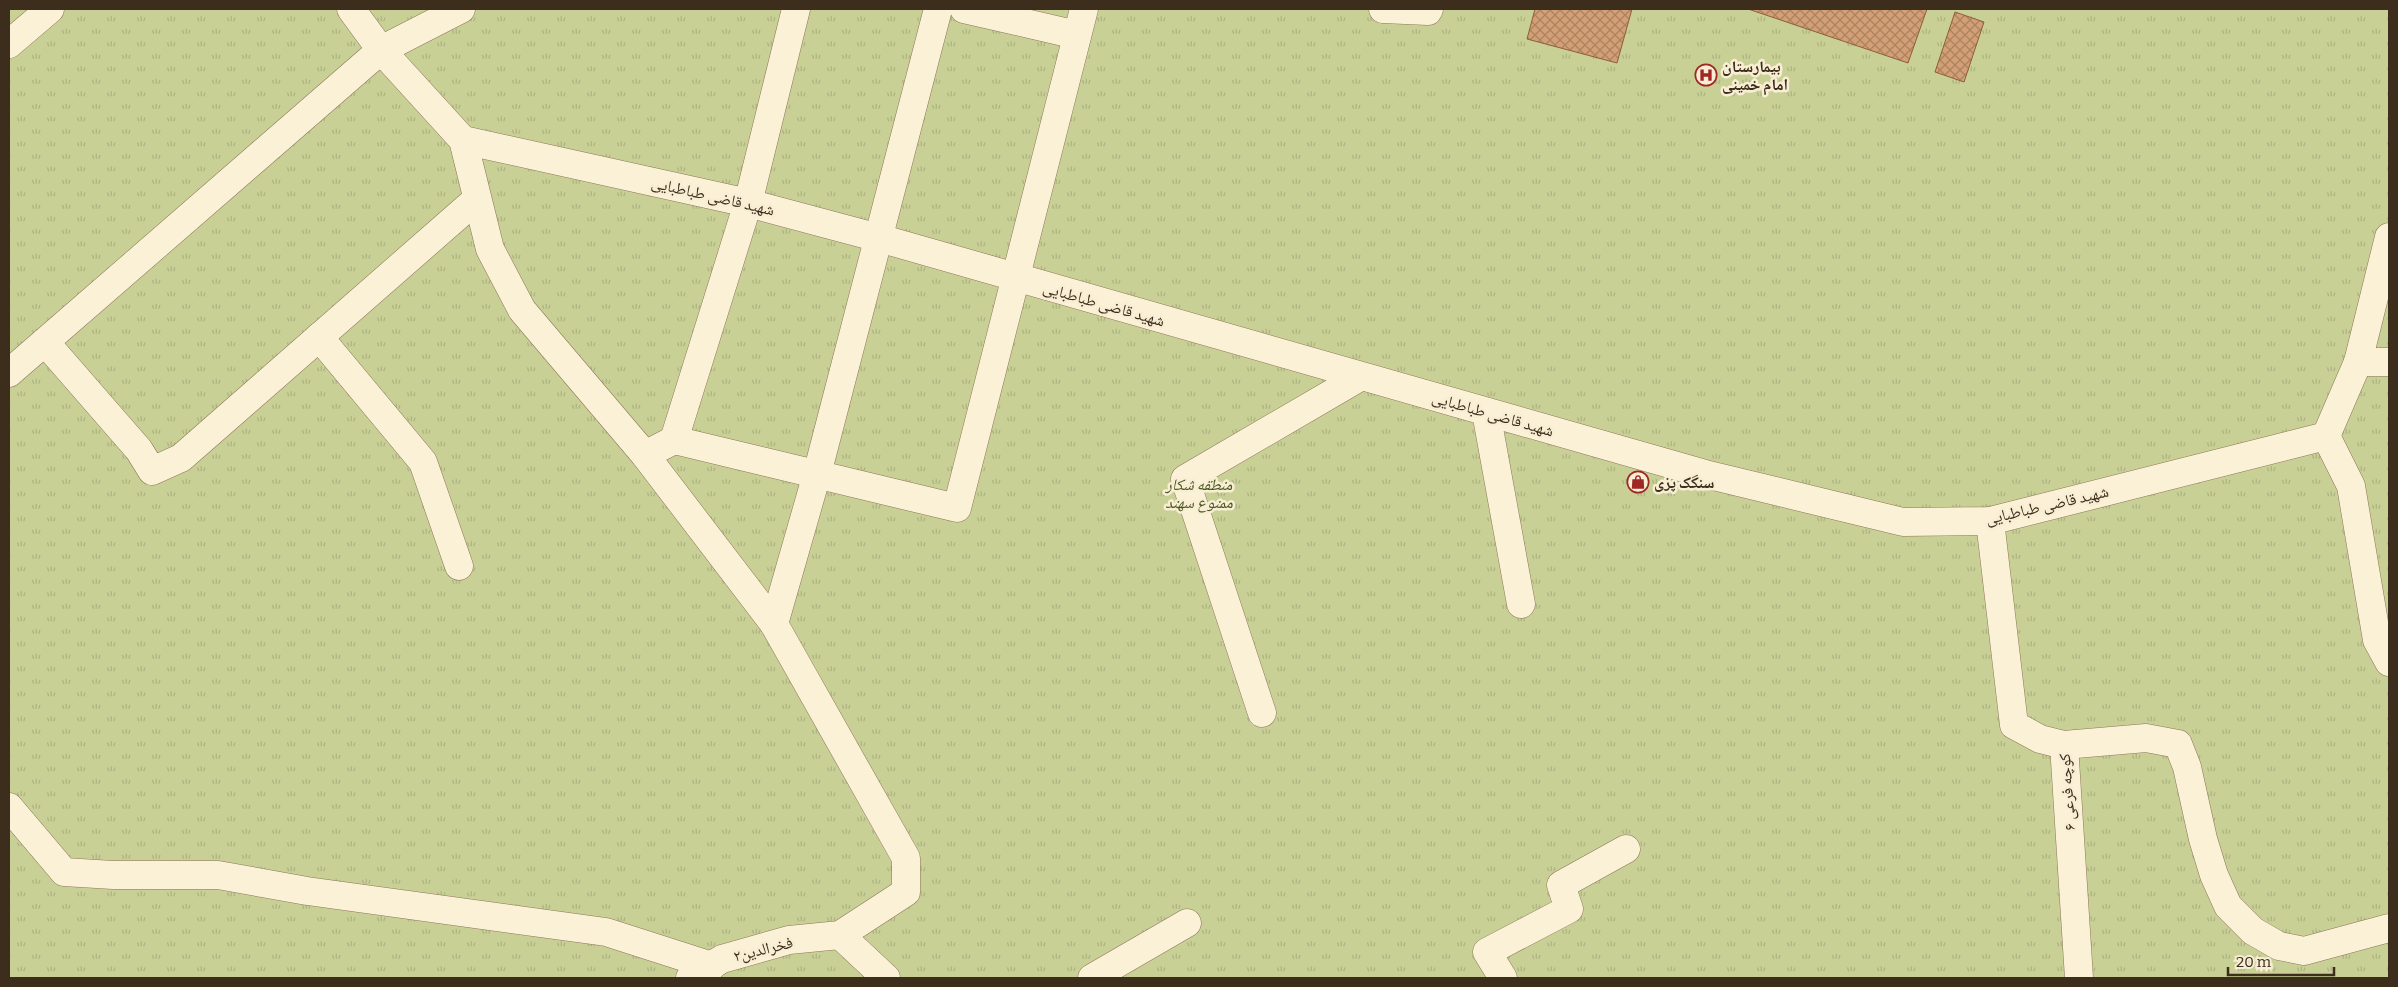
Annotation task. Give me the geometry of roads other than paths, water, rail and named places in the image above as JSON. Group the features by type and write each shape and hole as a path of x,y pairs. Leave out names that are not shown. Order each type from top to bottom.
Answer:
{"street":[{"path":"9,44 50,9"},
{"path":"351,9 381,50 462,140 490,248 522,310 644,455 774,624 906,858 906,892 840,935 886,978"},
{"path":"9,373 381,50 460,9"},
{"path":"674,440 748,203 796,9"},
{"path":"774,624 817,474 938,9"},
{"path":"964,9 1077,35"},
{"path":"644,455 674,440 957,508 1084,9"},
{"path":"1384,9 1428,11 1429,9"},
{"name":"شهید قاضی طباطبایی","path":"462,140 748,203 879,238 1705,474 1903,522 1990,521 2326,436"},
{"path":"45,342 139,450 152,470 181,458 478,199"},
{"path":"2389,237 2358,362 2326,436 2350,486 2377,640 2389,662"},
{"path":"319,337 423,462 459,566"},
{"path":"2358,362 2389,362"},
{"path":"1262,712 1185,479 1360,376"},
{"path":"1486,412 1521,604"},
{"name":"کوچه فرعی ۶","path":"1990,521 2014,726 2040,739 2064,746 2079,978"},
{"path":"2064,746 2146,738 2178,744 2196,803 2214,875 2228,906 2253,931 2279,946 2304,951 2389,928"},
{"path":"9,807 64,872 113,875 218,875 316,892 606,932 701,972"},
{"path":"1503,978 1487,952 1569,909 1561,885 1626,849"},
{"path":"1092,978 1187,923"},
{"name":"فخرالدین۲","path":"701,972 722,959 789,940 840,935"}],"place":[{"name":"بیمارستان امام خمینی","path":"1706,75"},
{"name":"سنگک پزی","path":"1638,482"}],"park label":[{"name":"منطقه شکار ممنوع سهند","path":"1199,493"}]}
